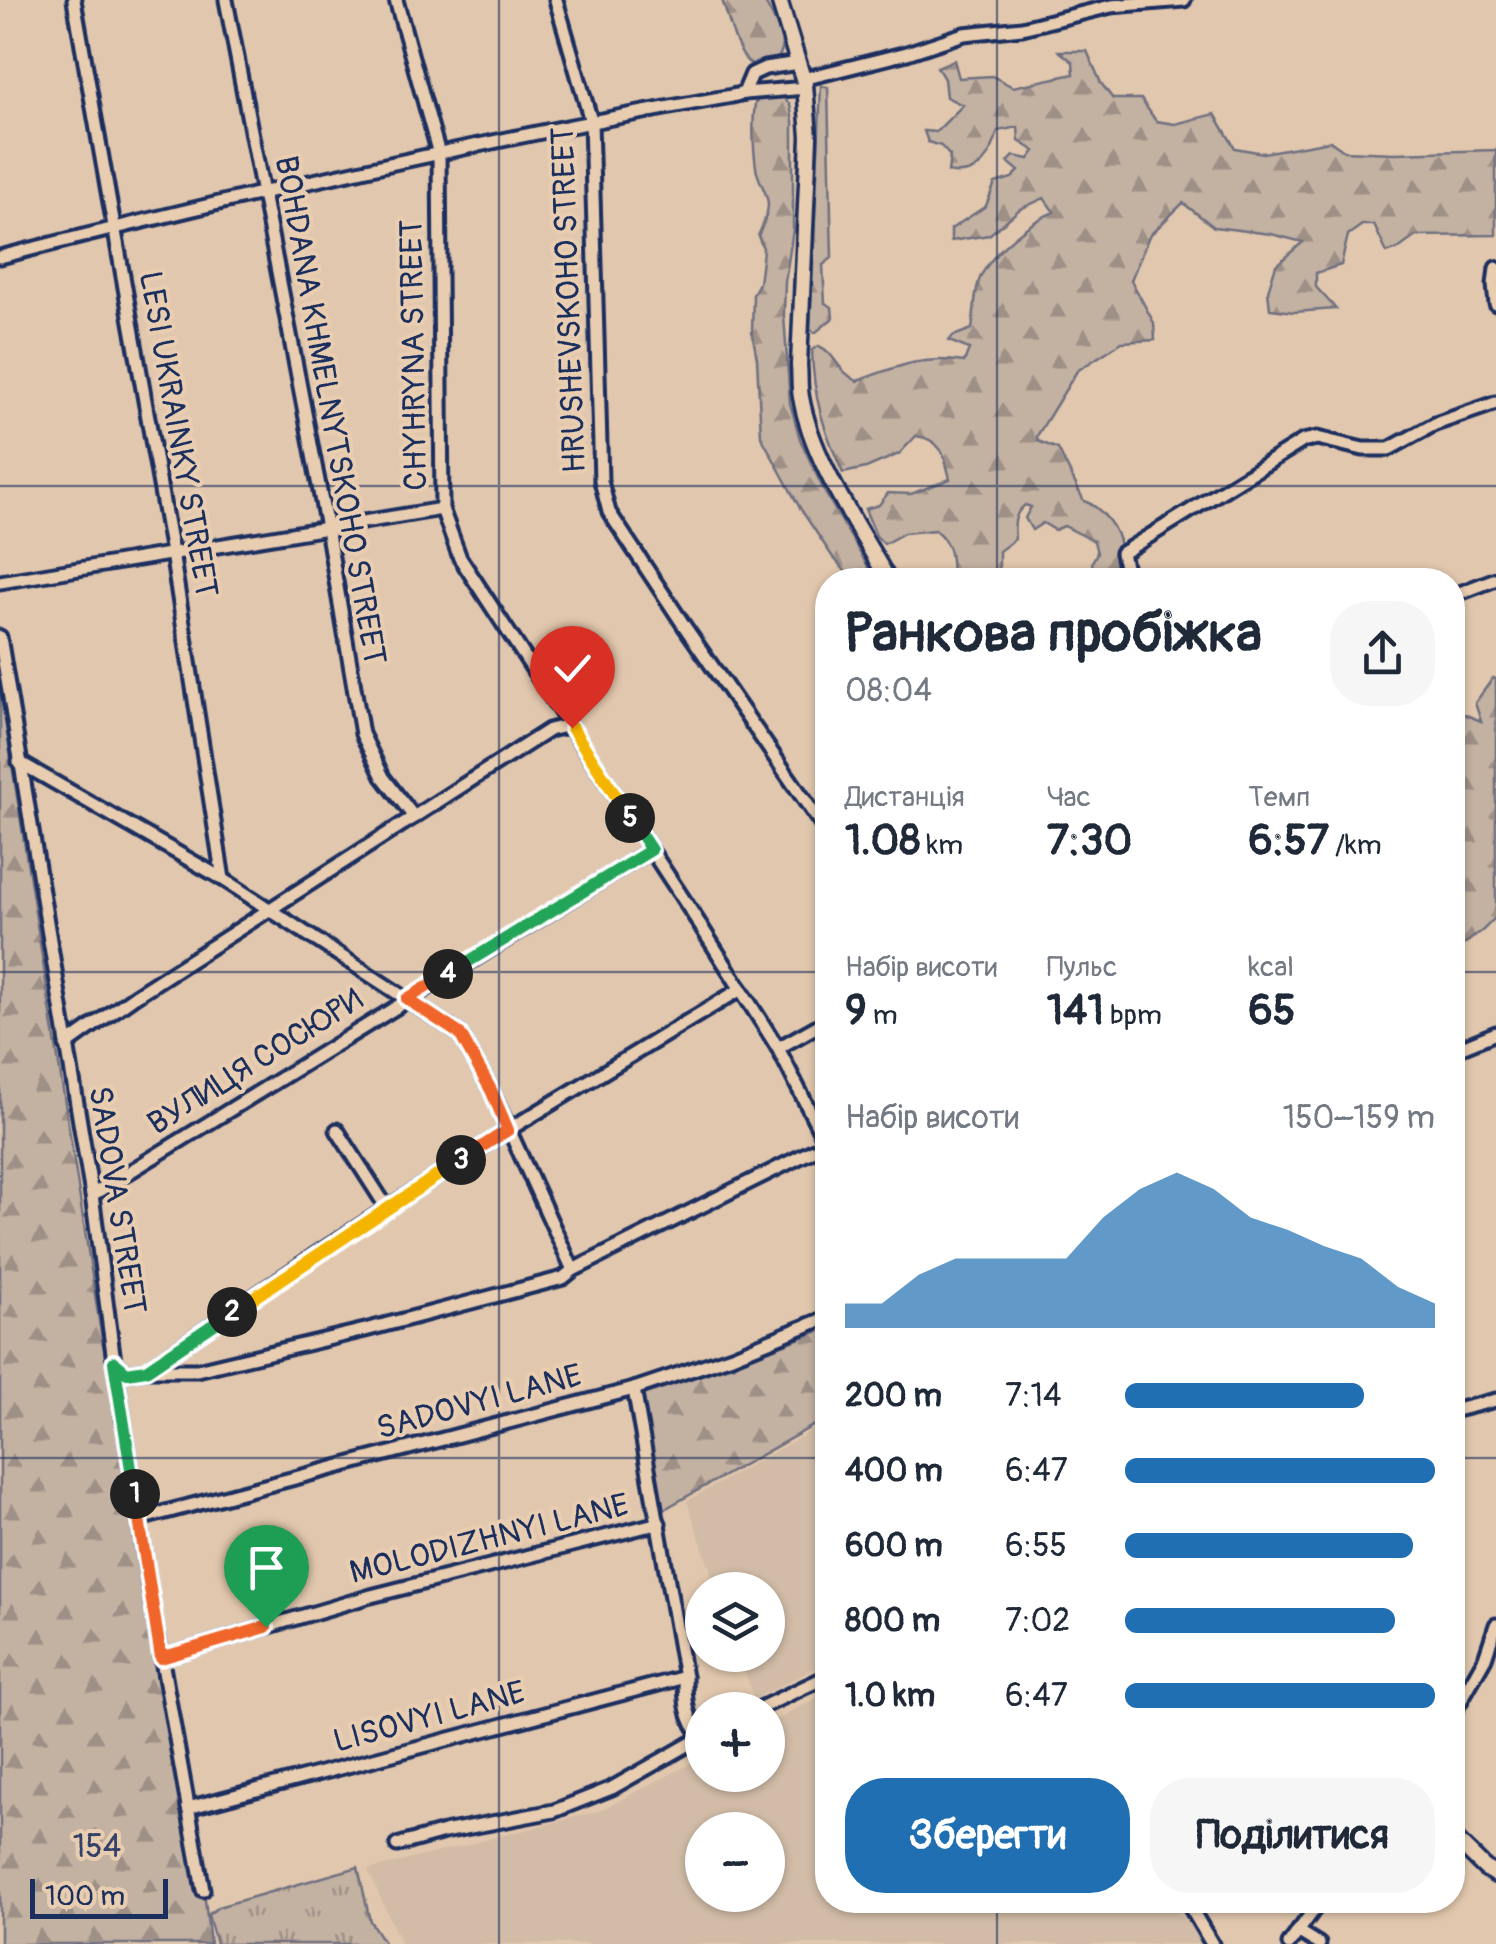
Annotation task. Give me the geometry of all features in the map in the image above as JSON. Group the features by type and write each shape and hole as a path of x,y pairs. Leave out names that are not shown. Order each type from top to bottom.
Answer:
{"main road":[{"path":"780,0 804,84 809,137 800,396 814,442 881,568"},
{"path":"1465,1849 1496,1875"}],"street":[{"name":"LESI UKRAINKY STREET","path":"74,0 172,553 223,879"},
{"name":"BOHDANA KHMELNYTSKOHO STREET","path":"226,0 327,528 362,734 383,777 414,816"},
{"name":"CHYHRYNA STREET","path":"396,0 439,154 442,509 460,558 741,989 778,1048 815,1121"},
{"name":"HRUSHEVSKOHO STREET","path":"556,0 591,121 601,481 609,512 815,815"},
{"path":"0,256 263,192 591,121 804,84 964,34 1022,28 1111,6 1184,0"},
{"path":"744,93 752,74 799,63"},
{"path":"1496,268 1496,304"},
{"path":"1124,568 1122,553 1303,441 1317,438 1363,449 1390,449 1436,424 1496,403"},
{"path":"0,582 442,509"},
{"path":"1465,591 1496,579"},
{"name":"SADOVA STREET","path":"0,637 92,1195 161,1658 203,1890"},
{"path":"66,1045 135,996 549,730 572,728"},
{"path":"19,762 223,879 460,1034 491,1090 573,1270"},
{"name":"ВУЛИЦЯ СОСЮРИ","path":"92,1195 651,850"},
{"path":"146,1370 386,1208 741,989"},
{"path":"778,1048 815,1027"},
{"path":"1465,1046 1495,1038"},
{"path":"336,1130 386,1208"},
{"path":"114,1362 127,1373 197,1370 563,1278 815,1151"},
{"name":"SADOVYI LANE","path":"139,1520 634,1389 815,1322"},
{"path":"634,1389 685,1692"},
{"path":"1465,1408 1496,1400"},
{"name":"MOLODIZHNYI LANE","path":"161,1658 370,1596 659,1523"},
{"path":"1465,1694 1486,1658 1496,1626"},
{"name":"LISOVYI LANE","path":"188,1808 685,1677"},
{"path":"785,1696 815,1682"},
{"path":"397,1845 554,1810 612,1788 685,1747"},
{"path":"1194,1913 1212,1944"},
{"path":"1289,1944 1312,1913"},
{"path":"1298,1932 1318,1944"}],"shaded area":[{"path":"815,1429 815,1668 768,1692 752,1692 745,1672 785,1672 785,1572 711,1572 687,1501"},
{"path":"815,1699 815,1913 1179,1913 1201,1944 401,1944 368,1870 599,1811 685,1767 685,1792 785,1792 785,1715"}],"green space":[{"path":"722,0 764,0 780,35 781,52 777,58 761,65 747,61 735,40"},
{"path":"1059,51 1087,51 1113,99 1141,99 1156,121 1175,124 1215,114 1235,148 1263,153 1330,141 1344,151 1496,150 1496,235 1416,236 1387,253 1374,225 1362,225 1348,235 1341,265 1316,273 1316,287 1336,309 1294,312 1270,309 1268,291 1276,265 1303,242 1214,227 1183,203 1149,236 1131,280 1154,323 1155,340 1122,342 1077,371 1037,436 1038,441 1058,449 1084,501 1097,508 1113,526 1120,548 1115,566 1093,568 1097,553 1094,541 1064,526 1055,530 1043,523 1032,530 1025,518 1031,507 1025,505 1016,516 1015,539 999,551 998,568 951,568 948,547 935,530 904,533 884,544 876,536 865,509 879,505 888,493 911,494 950,479 941,450 932,441 916,436 899,454 843,473 821,413 812,350 819,346 824,349 857,381 922,361 964,362 969,349 949,341 972,329 982,274 1014,238 1054,212 1044,198 1020,209 989,235 951,241 951,229 986,206 995,183 1012,178 1019,171 1008,162 1014,156 1029,159 1035,151 1019,141 1018,127 998,131 992,149 975,169 948,172 950,156 941,146 928,142 924,131 936,132 963,105 946,97 944,79 937,67 954,60 959,78 992,76 1013,87 1074,74 1073,62"},
{"path":"821,86 828,87 832,258 823,265 825,303 832,307 833,318 815,333 810,329"},
{"path":"782,96 790,105 793,121 793,230 784,315 790,403 800,439 824,491 869,568 842,568 832,556 800,508 761,436 752,332 753,294 759,283 763,248 758,236 768,205 757,172 754,143 755,103 762,97"},
{"path":"1496,679 1496,917 1465,944 1465,714 1481,721 1475,703"},
{"name":"154","path":"0,688 100,1327 210,1944 0,1944"},
{"path":"815,1333 815,1425 659,1512 641,1393"},
{"path":"358,1867 370,1921 385,1944 216,1944 208,1915 218,1907"}],"route":[{"path":"266,1627 161,1658 114,1362 127,1373 146,1370 508,1130 460,1034 407,999 651,850 572,728"}]}
